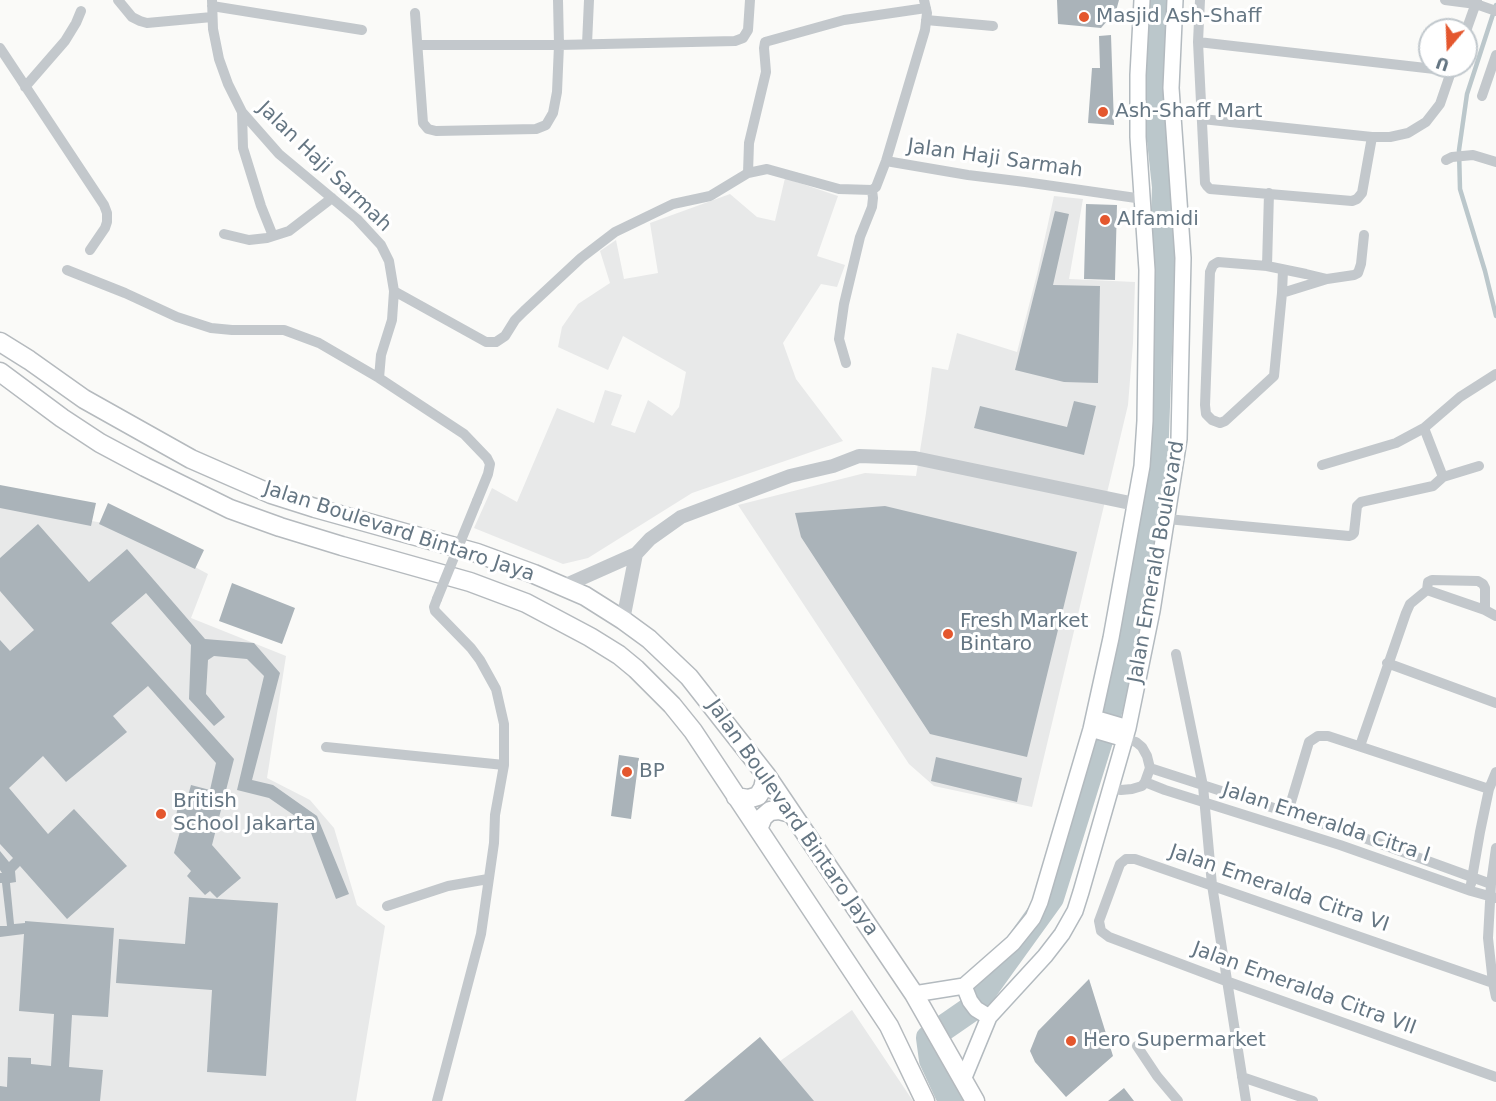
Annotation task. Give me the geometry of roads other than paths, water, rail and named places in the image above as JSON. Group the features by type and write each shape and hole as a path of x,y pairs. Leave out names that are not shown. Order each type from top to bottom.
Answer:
{"main road":[{"name":"Jalan Emerald Boulevard","path":"965,989 1013,943 1033,918 1097,725 1110,638 1142,466 1145,421 1147,270 1138,137 1138,75 1142,0"},
{"name":"Jalan Emerald Boulevard","path":"963,1080 986,1015 1045,956 1062,934 1075,911 1111,788 1152,611 1179,439 1183,258 1171,88 1175,0"},
{"path":"0,330 29,360"},
{"name":"Jalan Boulevard Bintaro Jaya","path":"0,342 84,399 191,459 254,486 315,508 477,553 564,586 585,596 649,639 689,676 766,775 914,994 975,1101"},
{"name":"Jalan Boulevard Bintaro Jaya","path":"0,372 100,443 230,508 280,527 470,582 526,603 591,637 619,655 672,705 693,731 889,1026 925,1101"},
{"path":"0,384 23,390"},
{"path":"1097,725 1124,733"},
{"path":"736,796 748,799 758,796 763,788 766,775"},
{"path":"758,829 763,817 770,811 779,810 791,813"},
{"path":"914,994 965,989 976,1009 986,1015"}],"street":[{"path":"118,0 132,17 147,23 212,8 362,30"},
{"path":"415,13 423,123 428,129 436,131 536,129 546,125 553,113 557,92 558,0"},
{"path":"587,44 589,0"},
{"path":"418,45 735,41 743,38 748,30 750,0"},
{"path":"1200,0 1197,42 1205,183 1210,189 1352,201 1362,193 1372,137"},
{"path":"1445,0 1479,4 1496,11"},
{"path":"748,173 749,143 766,72 765,42 844,20 925,4 925,30 886,160"},
{"path":"1472,18 1479,4"},
{"name":"Jalan Haji Sarmah","path":"212,8 213,29 219,59 242,112 279,154 357,219 381,245 389,261 394,291 392,320 381,355 379,378"},
{"path":"25,87 65,41 81,11"},
{"path":"926,20 993,27"},
{"path":"1197,42 1418,64"},
{"path":"0,48 93,188 107,213 105,228 90,250"},
{"path":"1482,96 1496,56"},
{"path":"1203,119 1390,137 1408,133 1426,122 1440,104 1449,78"},
{"path":"242,112 243,148 273,236"},
{"path":"1454,157 1473,155 1496,162"},
{"name":"Jalan Haji Sarmah","path":"846,363 839,339 844,304 860,237 872,207 872,190 876,187 886,160 968,175 1143,199"},
{"path":"394,291 486,342 496,342 505,336 524,311 581,258 615,232 673,204 710,196 748,173 767,169 839,189 872,190"},
{"path":"1267,266 1269,193"},
{"path":"224,234 249,240 289,231 332,198"},
{"path":"1282,293 1327,279 1358,273 1364,235"},
{"path":"1283,270 1274,376 1225,421 1220,423 1212,420 1206,414 1205,405 1210,272 1213,265 1218,262 1267,266 1327,279"},
{"path":"67,270 177,317 232,330 284,330 319,343 379,378 464,434 490,464 434,607 435,611 480,660 496,689 504,724 504,765 495,815 494,843 481,934 437,1101"},
{"path":"1322,465 1396,443 1424,428 1460,397 1495,374"},
{"path":"1424,428 1443,477"},
{"path":"564,586 636,554 650,539 681,517 790,476 833,466 859,456 915,458 1135,504"},
{"path":"1167,519 1349,536 1354,533 1357,506 1361,502 1434,486 1443,477 1479,466"},
{"path":"623,620 636,554"},
{"path":"1360,746 1407,608 1427,590 1428,582 1432,580 1478,581 1485,588 1485,610"},
{"path":"1427,590 1496,616"},
{"name":"Jalan Emeralda Citra I","path":"1176,654 1203,786"},
{"path":"1387,663 1496,702"},
{"path":"1111,788 1121,790 1142,786 1150,768 1148,756 1142,747 1124,733"},
{"path":"1288,812 1309,742 1318,736 1328,736 1490,789"},
{"path":"326,747 504,765"},
{"name":"Jalan Emeralda Citra I","path":"1150,768 1345,831 1491,884"},
{"path":"1471,891 1490,789 1496,772"},
{"name":"Jalan Emeralda Citra I","path":"1145,782 1493,897"},
{"path":"1203,786 1212,885 1246,1101"},
{"path":"1340,845 1345,831"},
{"path":"1496,848 1488,938 1496,998"},
{"name":"Jalan Emeralda Citra VI","path":"1101,931 1099,921 1120,864 1126,859 1135,859 1493,983"},
{"path":"387,906 448,886 488,879"},
{"name":"Jalan Emeralda Citra VII","path":"1101,931 1109,937 1226,981 1496,1077"},
{"path":"1137,1046 1157,1076 1178,1101"},
{"path":"1242,1077 1313,1101"}],"waterway":[{"path":"1496,5 1467,94 1459,150 1460,189 1496,316"},
{"path":"951,1101 932,1060 929,1038 971,1009 1051,898 1118,683 1154,489 1165,187 1152,66 1155,7"}],"place":[{"name":"Masjid Ash-Shaff","path":"1084,17"},
{"name":"Ash-Shaff Mart","path":"1103,112"},
{"name":"Alfamidi","path":"1105,220"},
{"name":"Fresh Market Bintaro","path":"948,634"},
{"name":"BP","path":"627,772"},
{"name":"British School Jakarta","path":"161,814"},
{"name":"Hero Supermarket","path":"1071,1041"}]}
